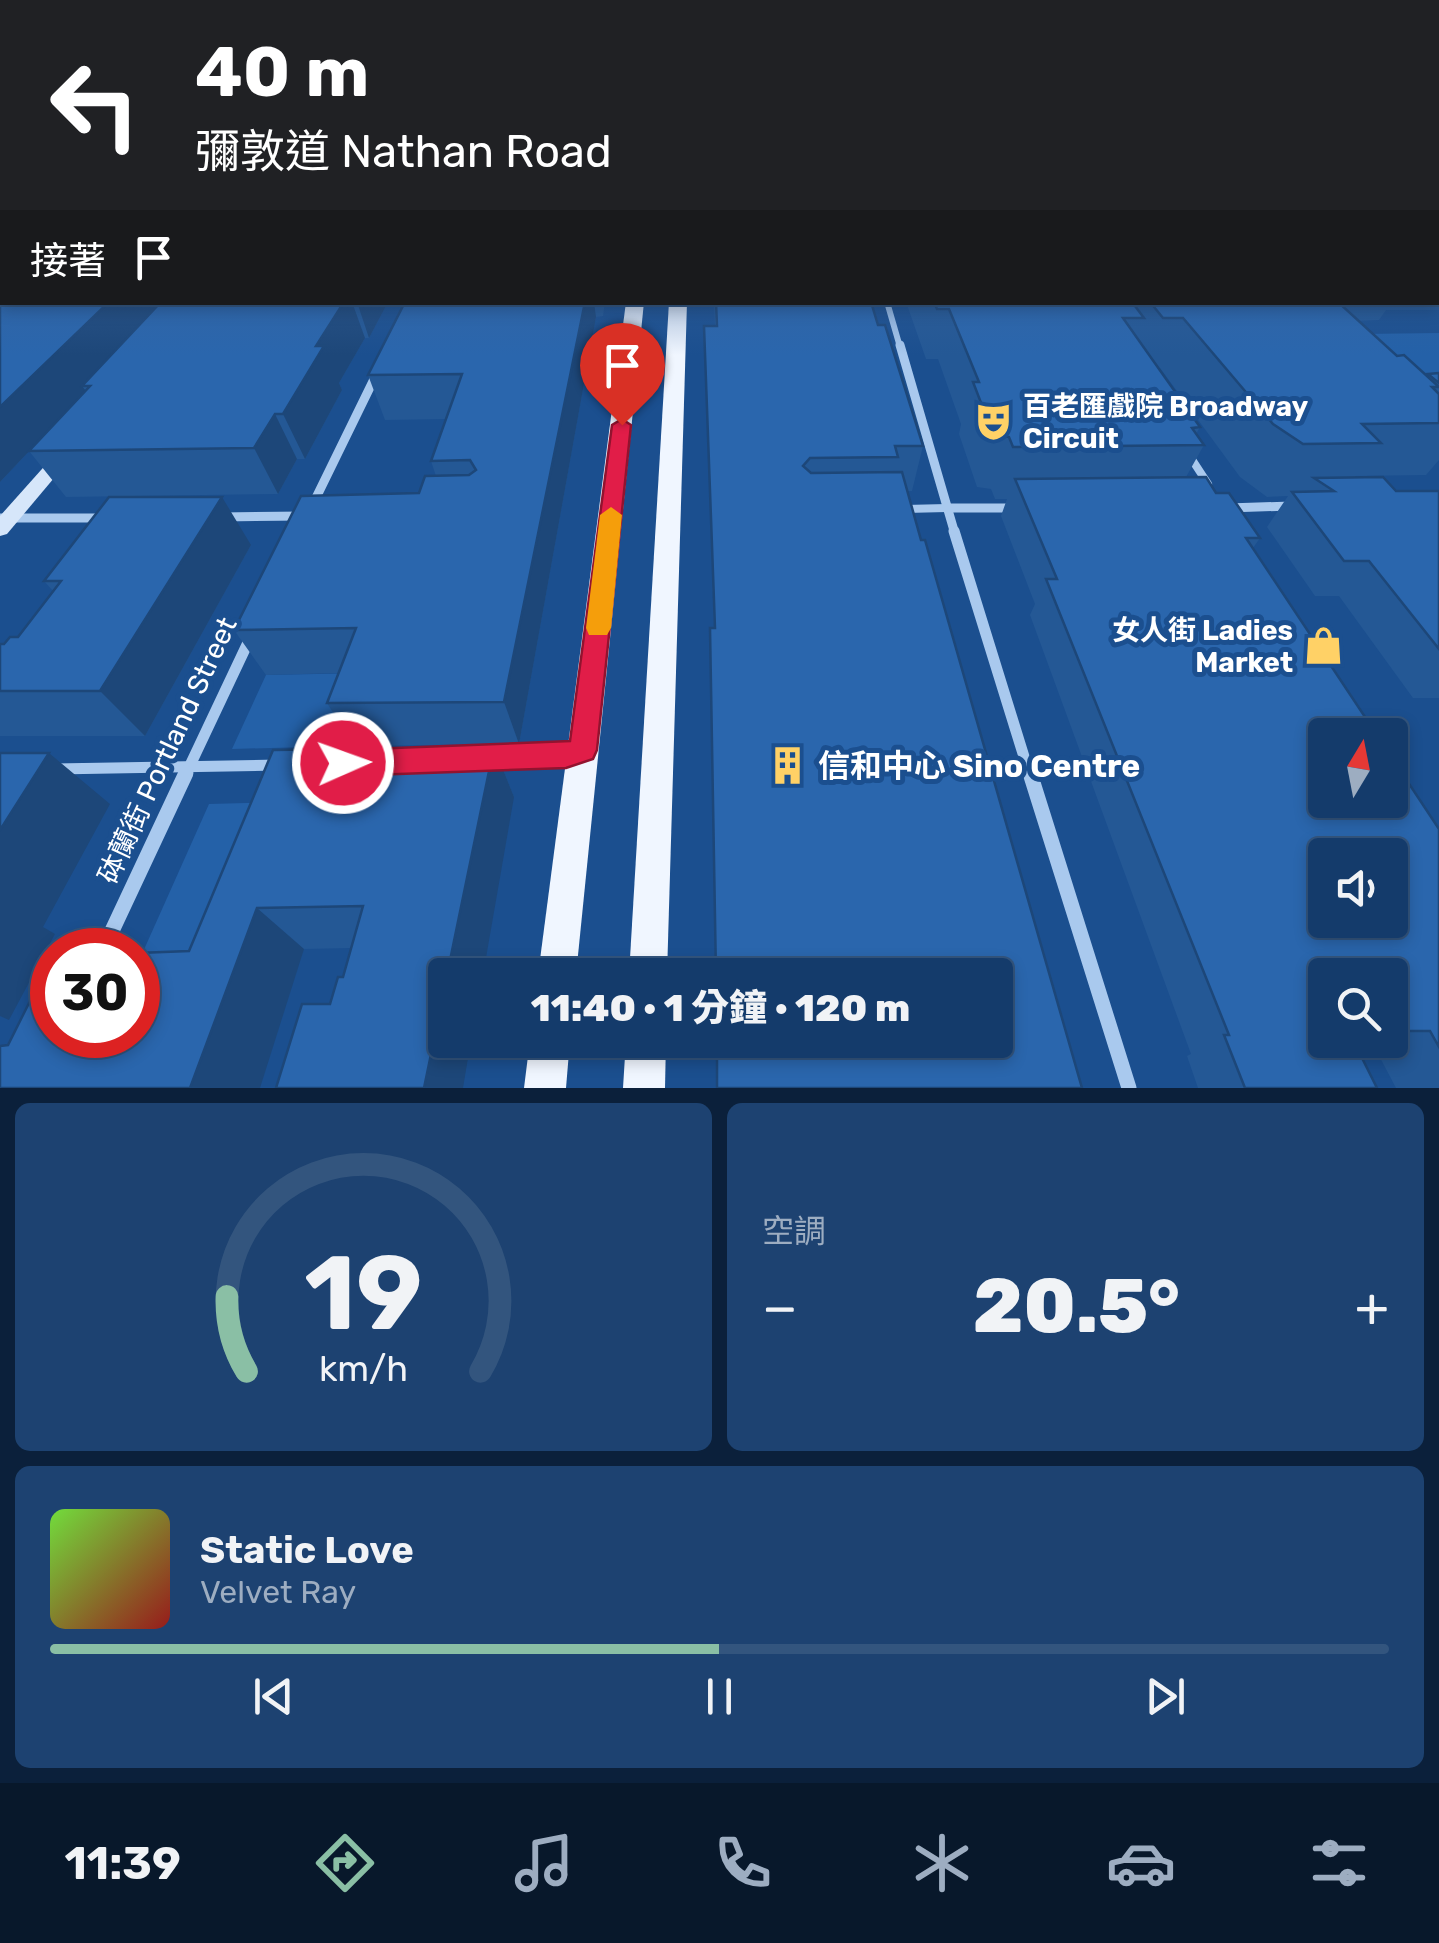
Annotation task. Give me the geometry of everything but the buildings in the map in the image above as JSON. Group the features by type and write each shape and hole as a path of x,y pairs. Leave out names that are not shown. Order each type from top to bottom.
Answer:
{"main road":[{"path":"560,958 635,305"},
{"path":"649,958 678,305"},
{"path":"3,522 72,446"},
{"path":"545,1088 548,1058"},
{"path":"644,1088 645,1058"}],"street":[{"path":"888,305 947,508 1130,1088"},
{"path":"299,532 387,353"},
{"path":"1181,443 1234,524"},
{"path":"1224,508 1301,506"},
{"path":"890,509 1030,508"},
{"path":"216,517 323,516"},
{"path":"3,522 122,518"},
{"name":"砵蘭街 Portland Street","path":"113,928 260,615"},
{"path":"477,758 566,755 583,750"},
{"path":"38,769 285,765"}],"shaded area":[{"path":"1439,333 1439,408 1361,334"},
{"path":"366,673 341,746 232,749 266,675"},
{"path":"290,802 220,989 160,970 160,928 154,928 209,804"}],"slow traffic":[{"path":"598,628 611,515"}],"place":[{"name":"百老匯戲院 Broadway Circuit","path":"993,422"},
{"name":"女人街 Ladies Market","path":"1323,646"},
{"name":"信和中心 Sino Centre","path":"788,766"}],"route":[{"path":"343,763 566,755 583,750 622,425"}]}
